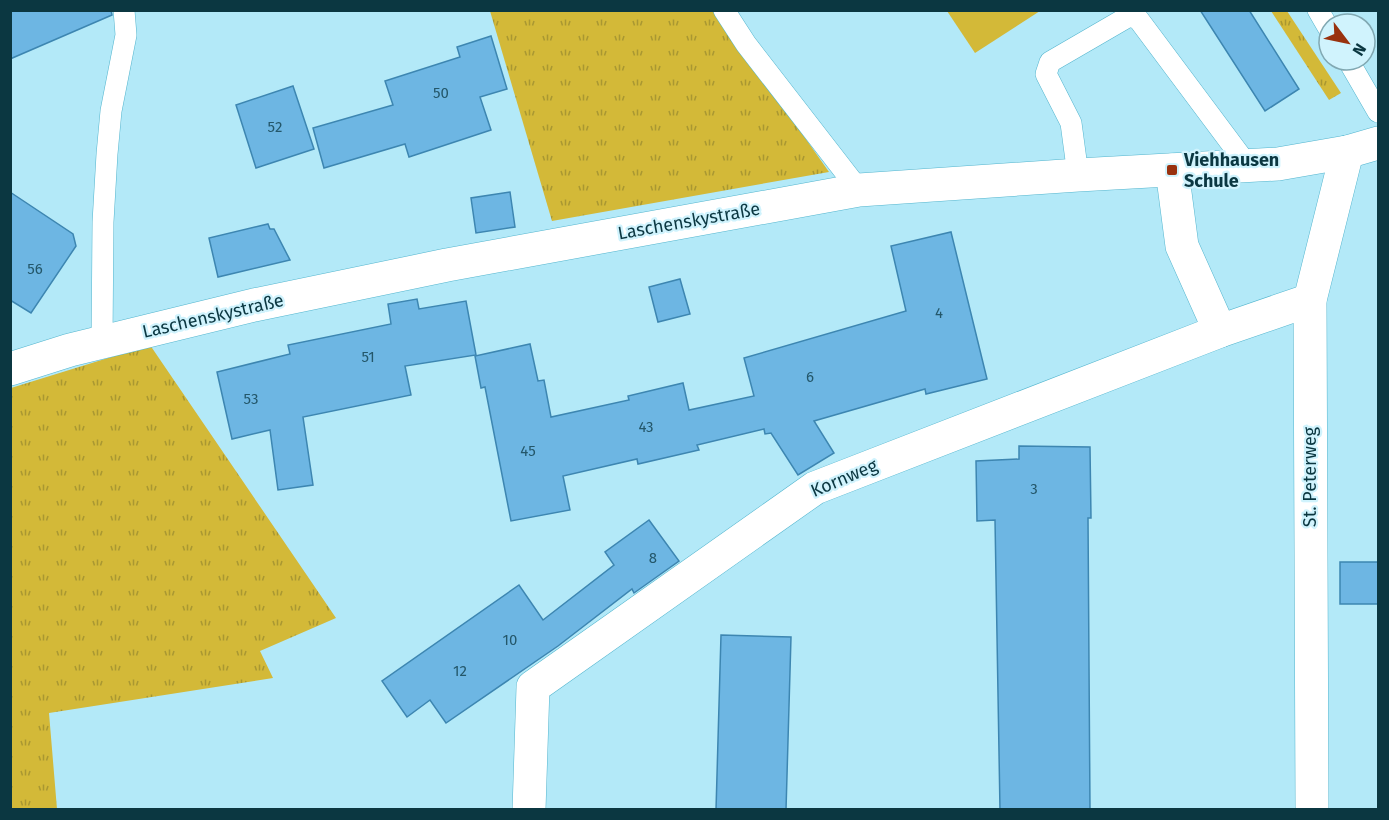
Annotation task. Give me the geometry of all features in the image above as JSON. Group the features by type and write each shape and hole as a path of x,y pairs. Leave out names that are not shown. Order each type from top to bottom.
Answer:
{"street":[{"name":"Laschenskystraße","path":"10,369 102,342 254,305 435,267 859,190 1278,164 1347,152 1378,143"},
{"name":"St. Peterweg","path":"1312,807 1310,300 1347,152"},
{"path":"1172,170 1182,246 1220,331"},
{"name":"Kornweg","path":"529,810 533,687 815,488 1220,331 1310,300"}],"lane":[{"path":"102,342 103,222 107,154 111,111 126,34 124,10"},
{"path":"724,10 753,53 859,190"},
{"path":"1078,175 1071,123 1046,74 1050,62 1131,15 1139,20 1248,166"},
{"path":"1355,72 1378,112"}],"green space":[{"path":"490,11 716,11 829,172 552,221"},
{"path":"947,11 1040,11 975,53"},
{"path":"1271,11 1287,11 1317,57 1317,72 1327,72 1341,93 1329,100"},
{"path":"150,345 336,618 260,651 273,678 49,713 57,809 11,810 11,388"}],"building":[{"path":"10,10 111,10 112,15 10,59"},
{"path":"1200,10 1249,10 1299,89 1265,111"},
{"path":"491,36 507,89 480,97 491,130 409,157 405,144 324,168 313,128 393,105 385,81 460,57 457,47"},
{"path":"293,86 314,149 256,168 236,105"},
{"path":"10,192 73,234 76,246 31,313 10,300"},
{"path":"510,192 515,227 476,233 471,198"},
{"path":"268,224 270,229 274,229 290,260 218,277 209,238"},
{"path":"951,232 987,379 926,394 925,389 814,421 834,453 798,475 771,433 765,434 764,429 697,445 699,450 638,464 637,459 563,476 570,510 511,521 485,387 481,388 475,356 530,344 538,381 544,380 551,417 629,400 628,396 683,383 689,410 754,396 744,358 906,311 891,246"},
{"path":"680,279 690,314 658,322 649,287"},
{"path":"417,299 419,309 466,301 476,355 405,366 411,395 303,417 313,485 278,490 270,430 232,439 217,372 290,354 288,345 391,324 388,304"},
{"path":"1019,446 1090,447 1091,518 1088,518 1090,810 1000,810 995,520 977,521 976,461 1019,459"},
{"path":"649,520 679,561 634,593 632,589 558,646 446,723 430,700 407,717 382,681 519,585 543,620 614,565 605,552"},
{"path":"1340,562 1378,562 1378,604 1340,604"},
{"path":"721,635 791,637 786,810 716,810"}],"place":[{"name":"Viehhausen Schule","path":"1172,170"}]}
